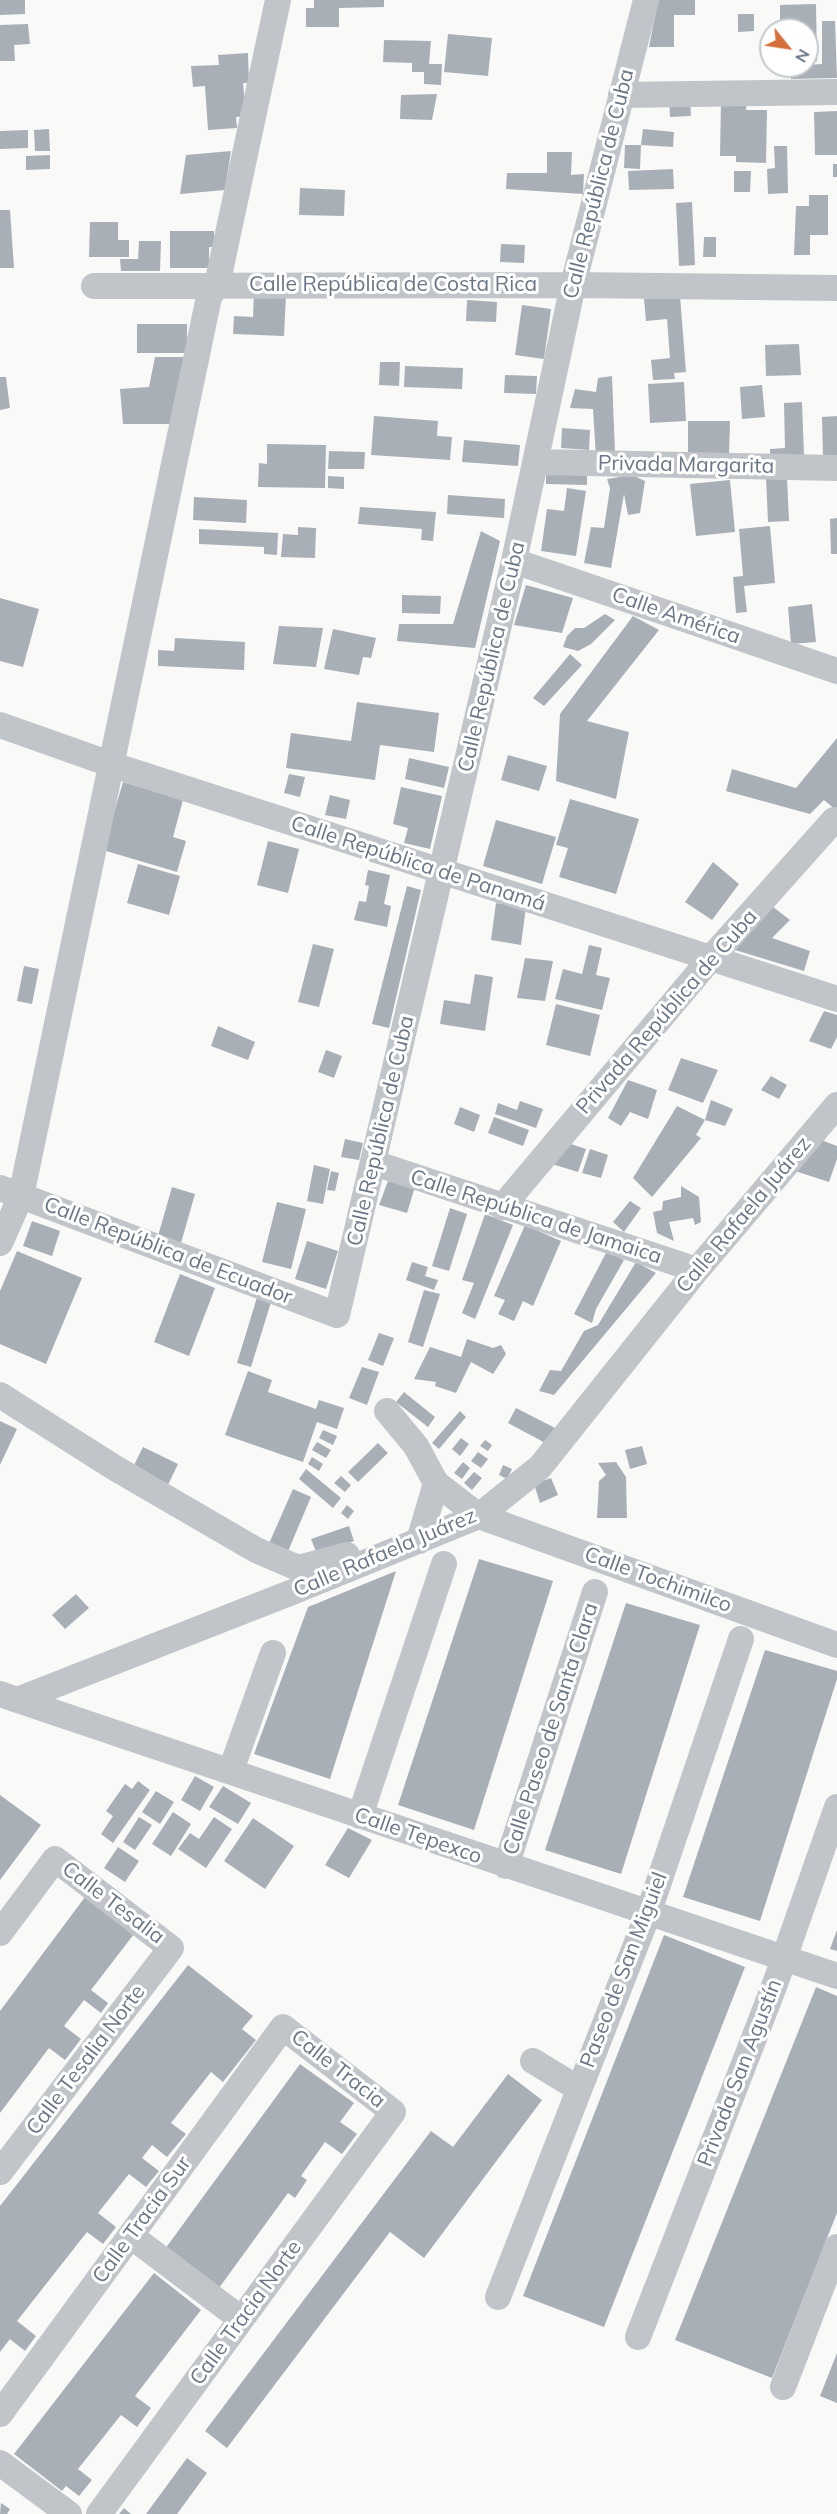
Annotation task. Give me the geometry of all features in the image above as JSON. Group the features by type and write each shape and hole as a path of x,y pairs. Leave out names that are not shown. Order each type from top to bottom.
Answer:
{"street":[{"path":"0,1243 10,1192 113,765 207,309 217,285 278,0"},
{"name":"Calle República de Cuba","path":"337,1315 514,561 573,285 646,0"},
{"path":"621,95 837,92"},
{"name":"Calle República de Costa Rica","path":"94,286 573,285 837,288"},
{"name":"Privada Margarita","path":"536,462 837,468"},
{"name":"Calle América","path":"514,561 837,671"},
{"name":"Calle República de Panamá","path":"0,725 113,765 442,873 837,999"},
{"name":"Privada República de Cuba","path":"502,1207 711,958 834,820"},
{"name":"Calle Rafaela Juárez","path":"8,1697 479,1516 540,1467 697,1270 837,1105"},
{"name":"Calle República de Jamaica","path":"374,1163 697,1270"},
{"name":"Calle República de Ecuador","path":"10,1192 337,1315"},
{"path":"0,1395 115,1468 256,1551 298,1568 366,1549 410,1544 436,1483 416,1446 387,1411"},
{"name":"Calle Tochimilco","path":"436,1483 479,1516 837,1645"},
{"path":"360,1816 444,1564"},
{"name":"Calle Paseo de Santa Clara","path":"506,1866 595,1592"},
{"name":"Paseo de San Miguiel","path":"498,2297 648,1914 741,1640"},
{"path":"231,1770 273,1653"},
{"name":"Calle Tepexco","path":"8,1697 231,1770 506,1866 837,1976"},
{"name":"Privada San Agustín","path":"638,2337 785,1958 837,1807"},
{"name":"Calle Tesalia","path":"0,1933 55,1859 171,1948"},
{"name":"Calle Tesalia Norte","path":"4,2157 171,1948"},
{"name":"Calle Tracia","path":"283,2027 393,2112"},
{"name":"Calle Tracia Sur","path":"0,2414 283,2027"},
{"path":"534,2061 579,2089"},
{"name":"Calle Tracia Norte","path":"99,2514 393,2112"},
{"path":"131,2236 241,2319"},
{"path":"783,2387 837,2247"},
{"path":"0,2463 69,2514"}],"building":[{"path":"0,0 25,0 25,14 0,15"},
{"path":"314,0 384,0 384,7 339,8 339,27 306,27 306,8 314,8"},
{"path":"658,0 695,0 695,15 674,15 674,47 649,47"},
{"path":"816,4 816,18 780,18 780,5"},
{"path":"738,14 754,14 754,31 738,32"},
{"path":"822,21 835,21 837,78 791,79 819,78 819,64 822,64"},
{"path":"28,24 30,44 14,45 15,61 0,61 0,25"},
{"path":"448,34 492,38 488,76 444,72"},
{"path":"384,40 431,41 429,64 442,64 441,85 424,84 424,72 412,72 412,63 383,62"},
{"path":"248,53 249,83 243,83 246,116 236,117 237,128 208,130 205,86 193,87 191,66 219,65 218,55"},
{"path":"437,94 432,120 400,119 401,95"},
{"path":"690,98 691,116 670,117 669,100"},
{"path":"721,102 747,102 746,110 767,110 766,163 736,162 736,156 720,156"},
{"path":"837,111 837,155 815,155 814,112"},
{"path":"49,129 50,151 35,151 34,130"},
{"path":"643,129 674,132 673,147 641,145"},
{"path":"28,130 28,148 0,149 0,131"},
{"path":"625,145 641,145 640,169 624,168"},
{"path":"774,146 787,146 788,193 768,194 767,169 775,168"},
{"path":"231,151 225,190 180,194 186,155"},
{"path":"547,152 572,152 571,175 584,174 583,194 506,189 507,173 547,173"},
{"path":"50,155 50,169 26,170 26,156"},
{"path":"833,164 837,164 837,177 833,177"},
{"path":"673,169 674,189 629,190 628,171"},
{"path":"734,171 751,171 750,192 734,192"},
{"path":"300,188 345,190 344,216 299,215"},
{"path":"809,195 828,195 828,235 810,235 810,255 794,255 796,206 809,206"},
{"path":"692,202 695,265 679,266 676,203"},
{"path":"0,210 10,210 14,268 0,268"},
{"path":"90,222 118,222 118,240 129,240 129,257 89,257"},
{"path":"170,231 214,231 214,247 209,247 209,268 170,268"},
{"path":"704,237 716,237 716,257 703,257"},
{"path":"139,241 161,241 160,271 121,271 120,259 138,259"},
{"path":"501,244 525,245 524,263 500,262"},
{"path":"254,294 286,295 284,336 233,334 234,316 253,317"},
{"path":"680,296 686,372 674,373 675,379 653,380 651,360 670,358 667,319 646,321 644,299"},
{"path":"467,300 497,302 496,322 466,321"},
{"path":"522,305 551,309 544,359 515,355"},
{"path":"137,324 187,324 187,353 137,353"},
{"path":"799,344 801,375 766,376 765,345"},
{"path":"155,357 185,357 171,424 123,424 120,389 149,387"},
{"path":"380,362 400,362 399,386 379,385"},
{"path":"405,366 463,368 462,389 404,387"},
{"path":"505,375 537,376 536,394 504,393"},
{"path":"612,376 615,453 596,457 593,409 570,408 575,389 596,392 598,378"},
{"path":"0,377 6,377 10,408 0,410"},
{"path":"684,382 686,421 650,423 648,384"},
{"path":"762,385 765,417 742,419 740,387"},
{"path":"802,402 804,455 770,457 770,449 785,448 784,403"},
{"path":"374,416 438,421 437,436 452,437 450,460 371,455"},
{"path":"837,416 837,457 823,458 822,417"},
{"path":"688,421 730,421 729,455 688,455"},
{"path":"562,428 590,430 589,450 561,448"},
{"path":"464,440 520,445 518,466 462,462"},
{"path":"267,444 326,445 325,488 258,487 259,463 267,464"},
{"path":"329,451 365,452 364,469 328,469"},
{"path":"546,466 587,467 587,485 546,484"},
{"path":"632,475 645,481 640,513 628,515 624,494 611,568 584,563 591,527 604,528 610,488 607,479"},
{"path":"328,476 344,477 344,489 328,488"},
{"path":"787,477 789,521 768,522 766,478"},
{"path":"730,480 735,532 696,536 690,484"},
{"path":"567,488 586,491 576,556 541,551 547,509 564,511"},
{"path":"448,495 505,499 504,518 447,514"},
{"path":"194,497 247,500 246,523 193,520"},
{"path":"360,507 436,512 433,541 421,540 422,529 358,524"},
{"path":"837,518 837,554 831,554 830,519"},
{"path":"770,526 775,583 744,586 747,612 736,613 733,577 743,576 739,529"},
{"path":"298,527 316,528 315,558 281,557 283,534 298,535"},
{"path":"199,529 278,533 277,555 264,554 264,547 199,544"},
{"path":"481,531 500,541 475,648 397,641 399,624 453,624"},
{"path":"526,585 573,598 562,633 514,625"},
{"path":"402,595 441,596 440,614 402,613"},
{"path":"0,598 39,609 23,667 0,661"},
{"path":"812,604 816,642 791,644 788,607"},
{"path":"605,614 615,620 591,644 578,651 563,647 567,636 575,628 584,628"},
{"path":"633,616 659,630 587,721 629,732 616,799 556,781 560,714"},
{"path":"279,626 323,628 316,667 273,664"},
{"path":"333,629 376,638 371,658 363,657 359,675 324,669"},
{"path":"175,638 245,642 244,670 158,666 158,650 174,651"},
{"path":"570,654 582,665 544,706 533,698"},
{"path":"357,702 439,713 434,752 380,745 375,780 286,768 291,733 351,741"},
{"path":"837,738 837,811 824,800 810,814 726,791 732,769 796,788"},
{"path":"508,755 547,766 539,791 501,780"},
{"path":"409,758 449,767 444,788 405,779"},
{"path":"289,774 305,777 300,797 284,793"},
{"path":"123,782 183,800 173,837 186,841 177,872 103,850"},
{"path":"401,787 442,796 430,849 404,843 408,828 393,824"},
{"path":"330,795 350,800 346,819 325,815"},
{"path":"570,799 639,819 616,894 559,877 568,848 556,845"},
{"path":"496,820 556,837 542,884 483,866"},
{"path":"268,841 299,849 288,893 257,885"},
{"path":"713,862 739,884 712,920 685,902"},
{"path":"138,864 180,876 169,915 127,903"},
{"path":"368,870 390,875 384,904 391,906 387,927 354,920 359,901 366,902 369,886 365,885"},
{"path":"407,886 421,890 389,1028 372,1024"},
{"path":"496,903 526,907 521,945 491,940"},
{"path":"772,906 790,920 772,938 810,951 804,971 735,950"},
{"path":"313,944 334,949 319,1007 298,1002"},
{"path":"589,945 602,948 596,975 610,978 602,1010 555,999 563,969 582,974"},
{"path":"525,958 553,961 545,1001 517,998"},
{"path":"24,966 39,969 32,1004 17,1001"},
{"path":"475,974 493,977 485,1031 440,1024 444,1000 470,1004"},
{"path":"556,1004 600,1015 590,1056 546,1045"},
{"path":"824,1011 837,1015 837,1037 831,1049 809,1041"},
{"path":"218,1026 255,1042 248,1060 211,1046"},
{"path":"326,1050 342,1056 334,1078 318,1072"},
{"path":"681,1058 718,1070 703,1103 668,1090"},
{"path":"771,1076 787,1085 779,1099 761,1090"},
{"path":"628,1080 657,1090 648,1119 630,1112 621,1126 608,1118"},
{"path":"711,1100 733,1109 725,1126 705,1120"},
{"path":"520,1101 543,1109 536,1128 495,1114 498,1103 517,1110"},
{"path":"677,1106 705,1120 696,1135 701,1138 652,1197 633,1178"},
{"path":"460,1107 480,1115 474,1132 454,1124"},
{"path":"494,1117 529,1130 523,1146 488,1133"},
{"path":"816,1138 837,1146 837,1159 829,1182 795,1171"},
{"path":"345,1139 363,1143 359,1160 341,1157"},
{"path":"559,1140 586,1149 578,1172 552,1164"},
{"path":"590,1149 608,1155 601,1178 582,1173"},
{"path":"314,1165 330,1169 323,1204 307,1201"},
{"path":"331,1171 339,1173 335,1191 327,1190"},
{"path":"388,1181 415,1187 407,1213 379,1205"},
{"path":"681,1186 699,1197 701,1222 695,1225 693,1218 669,1222 674,1241 657,1233 653,1212 662,1210 663,1201 681,1197"},
{"path":"172,1187 195,1194 181,1243 158,1236"},
{"path":"630,1201 641,1208 624,1232 613,1222"},
{"path":"277,1202 306,1209 291,1269 262,1262"},
{"path":"450,1208 467,1214 449,1271 432,1266"},
{"path":"485,1214 513,1225 475,1319 462,1313 474,1283 462,1280"},
{"path":"32,1221 60,1231 52,1256 23,1246"},
{"path":"525,1225 561,1241 533,1306 523,1301 514,1321 498,1314 505,1300 494,1296"},
{"path":"307,1241 338,1251 326,1289 295,1279"},
{"path":"17,1251 82,1278 46,1364 0,1344 0,1291"},
{"path":"607,1251 624,1260 596,1309 592,1323 574,1314"},
{"path":"412,1262 428,1267 425,1276 438,1280 434,1290 406,1280"},
{"path":"636,1262 656,1273 554,1395 539,1391 550,1370 561,1371 584,1331 598,1325"},
{"path":"180,1274 215,1288 189,1356 154,1342"},
{"path":"424,1290 440,1294 423,1347 408,1342"},
{"path":"258,1294 272,1299 251,1367 237,1363"},
{"path":"379,1333 394,1338 383,1366 368,1360"},
{"path":"467,1339 493,1348 501,1345 506,1354 493,1374 471,1362 456,1393 435,1386 436,1382 414,1379 430,1347 461,1357"},
{"path":"362,1367 379,1372 367,1405 349,1398"},
{"path":"248,1371 272,1380 268,1392 316,1409 319,1400 344,1408 337,1429 317,1422 303,1462 225,1435"},
{"path":"404,1392 435,1417 428,1427 396,1402"},
{"path":"516,1408 559,1430 551,1446 508,1423"},
{"path":"460,1411 466,1417 439,1449 432,1443"},
{"path":"0,1421 17,1429 0,1465"},
{"path":"323,1430 337,1436 333,1445 319,1438"},
{"path":"461,1438 469,1444 460,1456 452,1449"},
{"path":"485,1440 492,1445 488,1451 480,1446"},
{"path":"317,1442 331,1450 326,1458 312,1450"},
{"path":"378,1443 388,1453 358,1482 348,1472"},
{"path":"642,1446 647,1464 630,1469 625,1450"},
{"path":"143,1447 178,1464 166,1489 131,1471"},
{"path":"478,1452 488,1459 481,1468 471,1461"},
{"path":"312,1457 323,1464 319,1471 308,1464"},
{"path":"463,1462 470,1468 462,1479 454,1473"},
{"path":"616,1462 626,1477 627,1518 597,1518 599,1481 606,1475 598,1463"},
{"path":"503,1465 512,1469 507,1479 499,1475"},
{"path":"306,1469 341,1498 333,1508 299,1479"},
{"path":"474,1472 482,1478 472,1490 464,1483"},
{"path":"341,1476 351,1485 345,1492 334,1483"},
{"path":"551,1478 558,1495 540,1503 534,1484"},
{"path":"293,1489 311,1497 286,1556 267,1548"},
{"path":"347,1505 354,1511 348,1519 341,1513"},
{"path":"349,1526 354,1541 317,1554 311,1539"},
{"path":"479,1559 553,1581 474,1830 398,1805"},
{"path":"396,1571 330,1779 254,1754 308,1607"},
{"path":"76,1594 89,1608 65,1629 52,1615"},
{"path":"626,1603 700,1625 621,1874 545,1850"},
{"path":"765,1650 837,1671 837,1679 760,1921 683,1897"},
{"path":"195,1776 214,1787 200,1811 181,1800"},
{"path":"138,1781 150,1790 113,1843 101,1834 113,1816 106,1811 125,1784 132,1789"},
{"path":"223,1786 251,1803 238,1824 209,1807"},
{"path":"156,1791 174,1802 160,1824 142,1812"},
{"path":"0,1795 41,1825 0,1880"},
{"path":"173,1812 191,1824 171,1856 152,1844"},
{"path":"139,1817 152,1825 135,1850 123,1842"},
{"path":"214,1817 232,1829 206,1868 178,1849 190,1833 199,1839"},
{"path":"253,1818 294,1846 265,1889 224,1861"},
{"path":"348,1828 372,1840 349,1878 325,1865"},
{"path":"118,1847 139,1861 125,1882 104,1868"},
{"path":"85,1897 134,1934 91,1990 108,2003 101,2013 84,2000 64,2026 81,2039 65,2060 49,2048 0,2113 0,2011"},
{"path":"837,1930 837,1951 830,1949"},
{"path":"664,1935 745,1967 604,2327 523,2296"},
{"path":"188,1965 253,2016 242,2029 256,2040 223,2082 211,2072 171,2123 186,2134 167,2157 152,2145 142,2158 159,2171 146,2187 129,2174 98,2213 116,2227 103,2244 87,2232 17,2321 36,2336 25,2351 10,2339 0,2352 0,2206"},
{"path":"816,1987 837,1996 837,2213 772,2378 675,2340"},
{"path":"300,2064 354,2103 340,2122 357,2134 342,2154 325,2142 301,2176 307,2180 295,2198 288,2193 219,2288 165,2249"},
{"path":"508,2074 542,2100 424,2258 390,2232 227,2448 205,2431 431,2131 453,2147"},
{"path":"154,2273 201,2310 135,2396 151,2408 137,2427 121,2415 78,2469 92,2480 79,2496 66,2486 62,2491 14,2454"},
{"path":"837,2353 837,2403 820,2396"},
{"path":"187,2458 207,2473 177,2514 146,2514"},
{"path":"1,2503 10,2509 7,2514 0,2514"},
{"path":"124,2508 131,2514 119,2514"}]}
